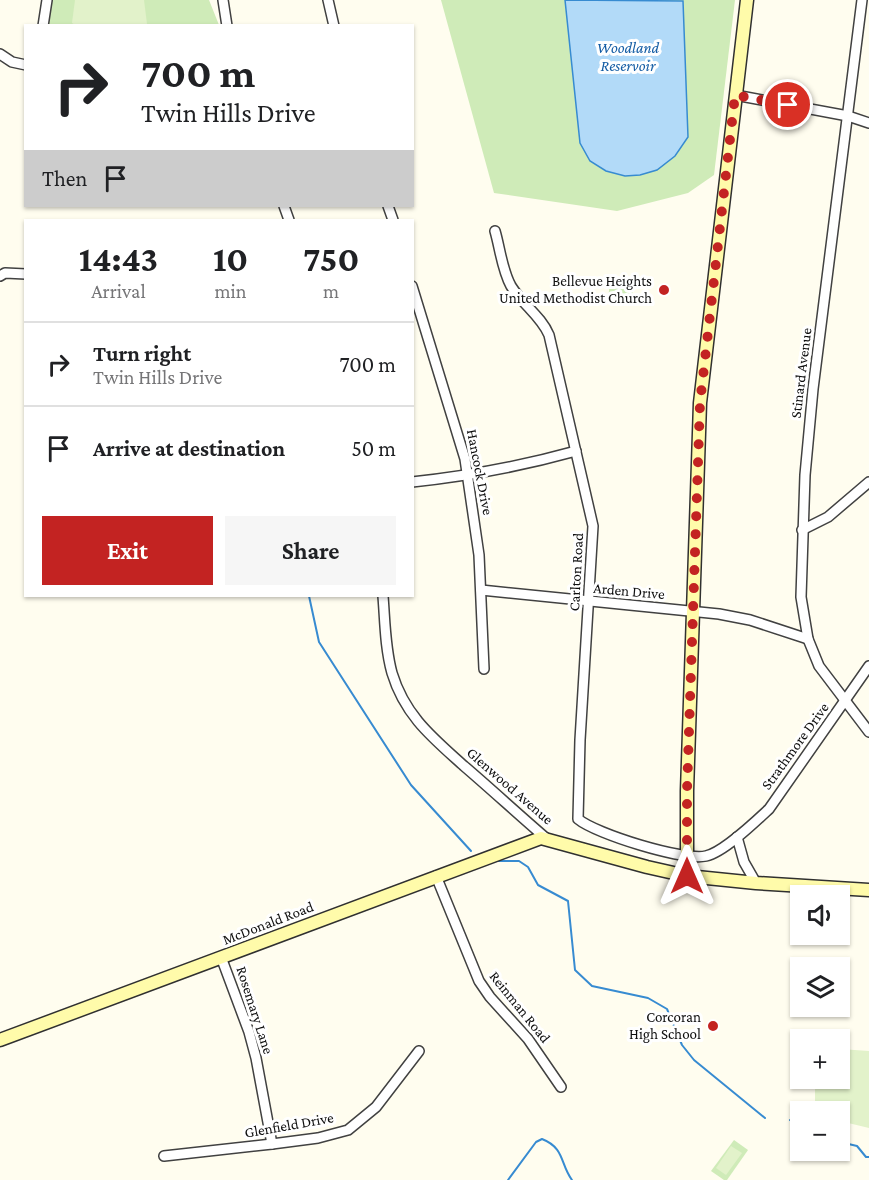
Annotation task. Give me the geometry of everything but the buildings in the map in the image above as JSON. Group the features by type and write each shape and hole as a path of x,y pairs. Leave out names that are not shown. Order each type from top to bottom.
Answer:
{"main road":[{"path":"687,876 700,403 747,0"},
{"name":"Glenwood Avenue","path":"547,838 687,876 869,890"},
{"name":"McDonald Road","path":"0,1040 436,876 531,841 547,838"}],"street":[{"path":"43,24 46,0"},
{"path":"223,0 227,24"},
{"path":"328,0 334,24"},
{"name":"Stinard Avenue","path":"862,0 813,389 802,530 801,597 808,639 819,666 869,732"},
{"path":"0,54 12,62 24,65"},
{"path":"735,95 848,116 869,123"},
{"name":"Carlton Road","path":"495,231 510,283 521,300 546,327 549,334 593,526 576,817 589,826 625,840 687,856"},
{"path":"0,276 5,273 24,274"},
{"name":"Hancock Drive","path":"414,292 459,434 468,475 478,544 484,669"},
{"path":"414,482 468,475 576,451"},
{"path":"802,530 828,517 869,482"},
{"name":"Arden Drive","path":"481,590 750,620 808,639"},
{"name":"Glenwood Avenue","path":"383,597 387,649 393,675 414,716 430,736 547,838"},
{"name":"Strathmore Drive","path":"687,856 706,856 715,852 737,837 769,809 869,666"},
{"path":"737,837 744,862 756,883"},
{"name":"Reinman Road","path":"436,876 479,981 490,997 528,1039 561,1087"},
{"name":"Rosemary Lane","path":"221,957 249,1032 272,1144"},
{"name":"Glenfield Drive","path":"164,1156 318,1138 348,1130 376,1107 419,1051"}],"green space":[{"path":"51,0 209,0 219,24 48,24"},
{"path":"75,0 144,0 147,24 72,23"},
{"path":"441,0 735,0 714,175 688,193 617,211 494,193"},
{"path":"610,281 634,284 631,303 608,300"},
{"path":"850,1050 869,1051 869,1128 850,1123 850,1101 815,1101 815,1089 850,1089"},
{"path":"734,1140 748,1150 727,1180 724,1180 711,1171"},
{"path":"731,1146 742,1153 726,1175 716,1168"}],"water":[{"name":"Woodland Reservoir","path":"565,0 683,1 688,137 675,156 657,170 625,176 606,171 590,161 580,143"}],"waterway":[{"path":"309,597 319,642 411,785 471,851"},
{"path":"496,861 519,861 528,867 538,885 568,901 575,970 592,986 648,998 667,1009 682,1045 694,1060 765,1118"},
{"path":"508,1180 536,1142 542,1139 555,1147 572,1180"},
{"path":"850,1144 857,1146 866,1157 869,1157"}],"place":[{"name":"Bellevue Heights United Methodist Church","path":"664,290"},
{"name":"Corcoran High School","path":"713,1026"}],"route":[{"path":"687,876 687,791 700,403 735,95 788,105"}]}
